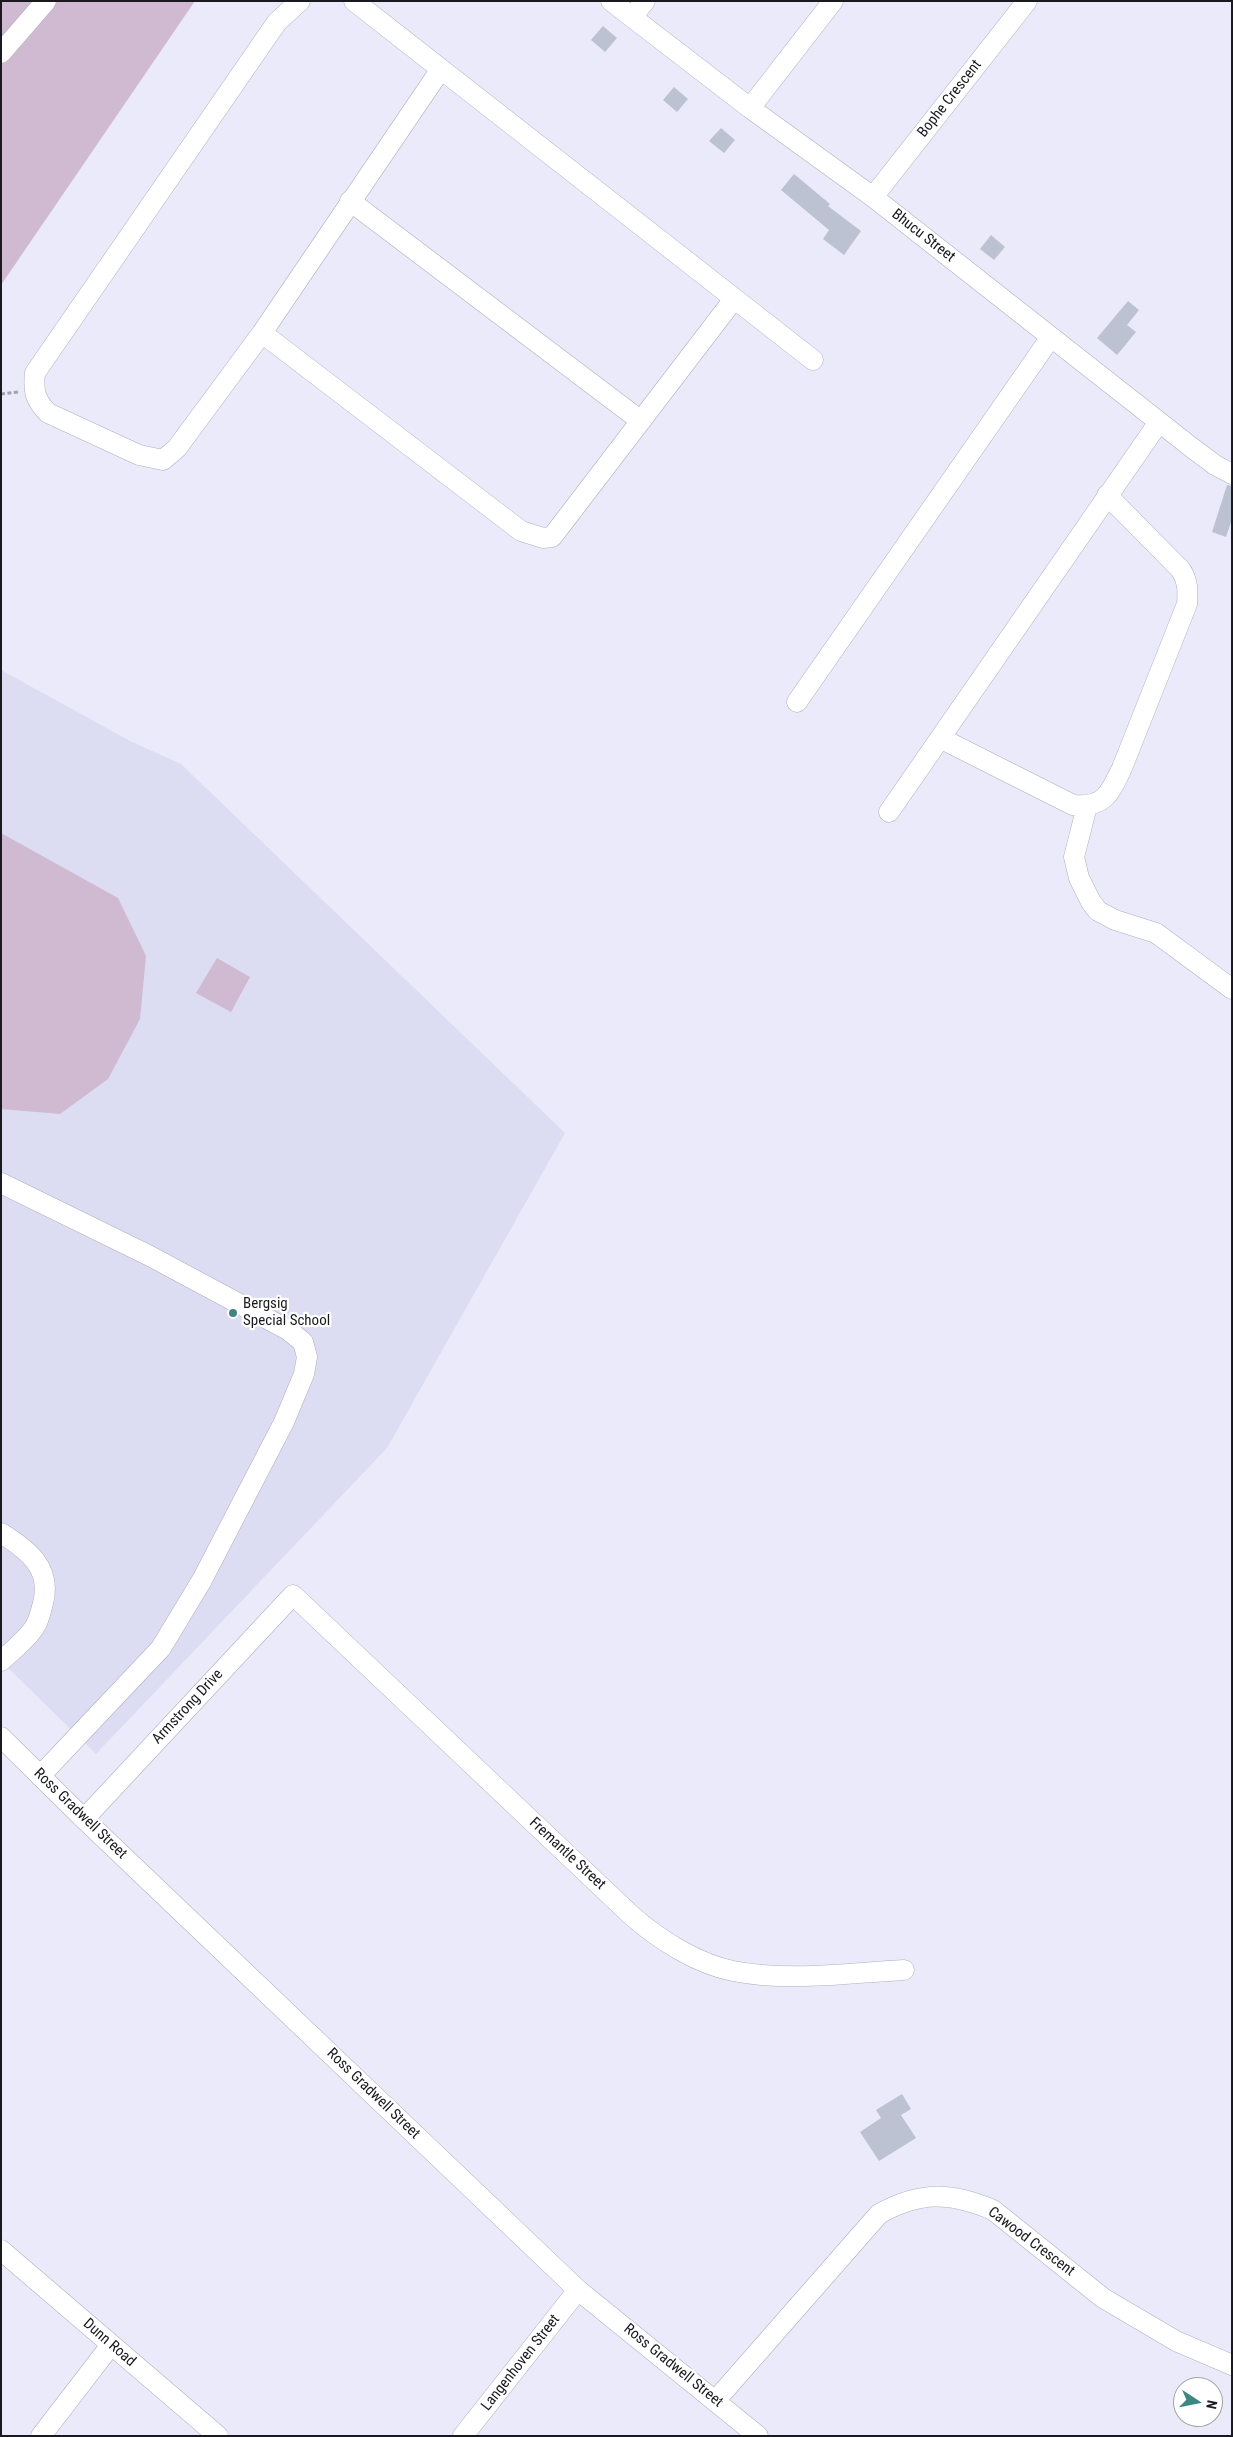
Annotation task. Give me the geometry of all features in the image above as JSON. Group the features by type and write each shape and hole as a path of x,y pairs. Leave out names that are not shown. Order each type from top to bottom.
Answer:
{"street":[{"path":"1,53 46,1"},
{"path":"300,1 277,22 35,373 34,390 38,403 48,413 138,456 163,460 177,448 262,333 441,69"},
{"path":"354,1 813,360"},
{"name":"Bhucu Street","path":"611,1 750,108 873,197 1214,465 1232,474"},
{"path":"632,17 645,1"},
{"path":"750,108 833,1"},
{"name":"Bophe Crescent","path":"873,197 1026,1"},
{"path":"350,201 641,421"},
{"path":"262,333 521,531 535,537 552,537 734,299"},
{"path":"797,702 1051,337"},
{"path":"889,812 1159,422"},
{"path":"940,738 1073,805 1087,806 1099,803 1111,790 1122,768 1187,604 1188,590 1186,577 1181,570 1107,495"},
{"path":"1087,806 1074,857 1079,878 1091,902 1105,915 1156,933 1232,990"},
{"path":"1,1183 150,1256 288,1330 303,1342 307,1357 304,1374 284,1422 172,1632 144,1667 40,1776"},
{"path":"1,1534 22,1546 43,1572 46,1583 41,1614 34,1628 1,1661"},
{"name":"Armstrong Drive","path":"84,1819 293,1595"},
{"name":"Fremantle Street","path":"293,1595 631,1915 650,1932 676,1948 731,1971 770,1977 904,1970"},
{"name":"Ross Gradwell Street","path":"1,1738 578,2290 716,2400 758,2436"},
{"name":"Cawood Crescent","path":"716,2400 879,2214 901,2202 924,2197 948,2197 973,2202 993,2210 1103,2298 1176,2342 1232,2365"},
{"name":"Dunn Road","path":"1,2250 218,2436"},
{"name":"Langenhoven Street","path":"463,2436 578,2290"},
{"path":"41,2436 111,2345"}],"shaded area":[{"path":"1,1 195,1 1,285"},
{"name":"Bergsig Special School","path":"1,670 130,741 181,764 565,1133 387,1448 96,1754 1,1661"},
{"path":"1,833 118,898 146,956 140,1019 108,1079 60,1114 1,1109"},
{"path":"217,958 250,977 231,1012 196,993"}],"building":[{"path":"603,26 617,38 605,52 591,40"},
{"path":"674,87 688,99 677,112 663,100"},
{"path":"721,128 735,140 724,153 709,141"},
{"path":"794,174 830,204 828,206 861,231 844,255 823,239 829,230 781,190"},
{"path":"991,235 1005,247 994,260 980,249"},
{"path":"1128,301 1139,310 1127,325 1136,332 1117,355 1097,338"},
{"path":"1227,485 1232,486 1232,519 1226,537 1212,532"},
{"path":"902,2094 911,2109 901,2115 916,2138 879,2161 860,2132 881,2118 876,2110"}],"place":[{"name":"Bergsig Special School","path":"233,1313"}]}
